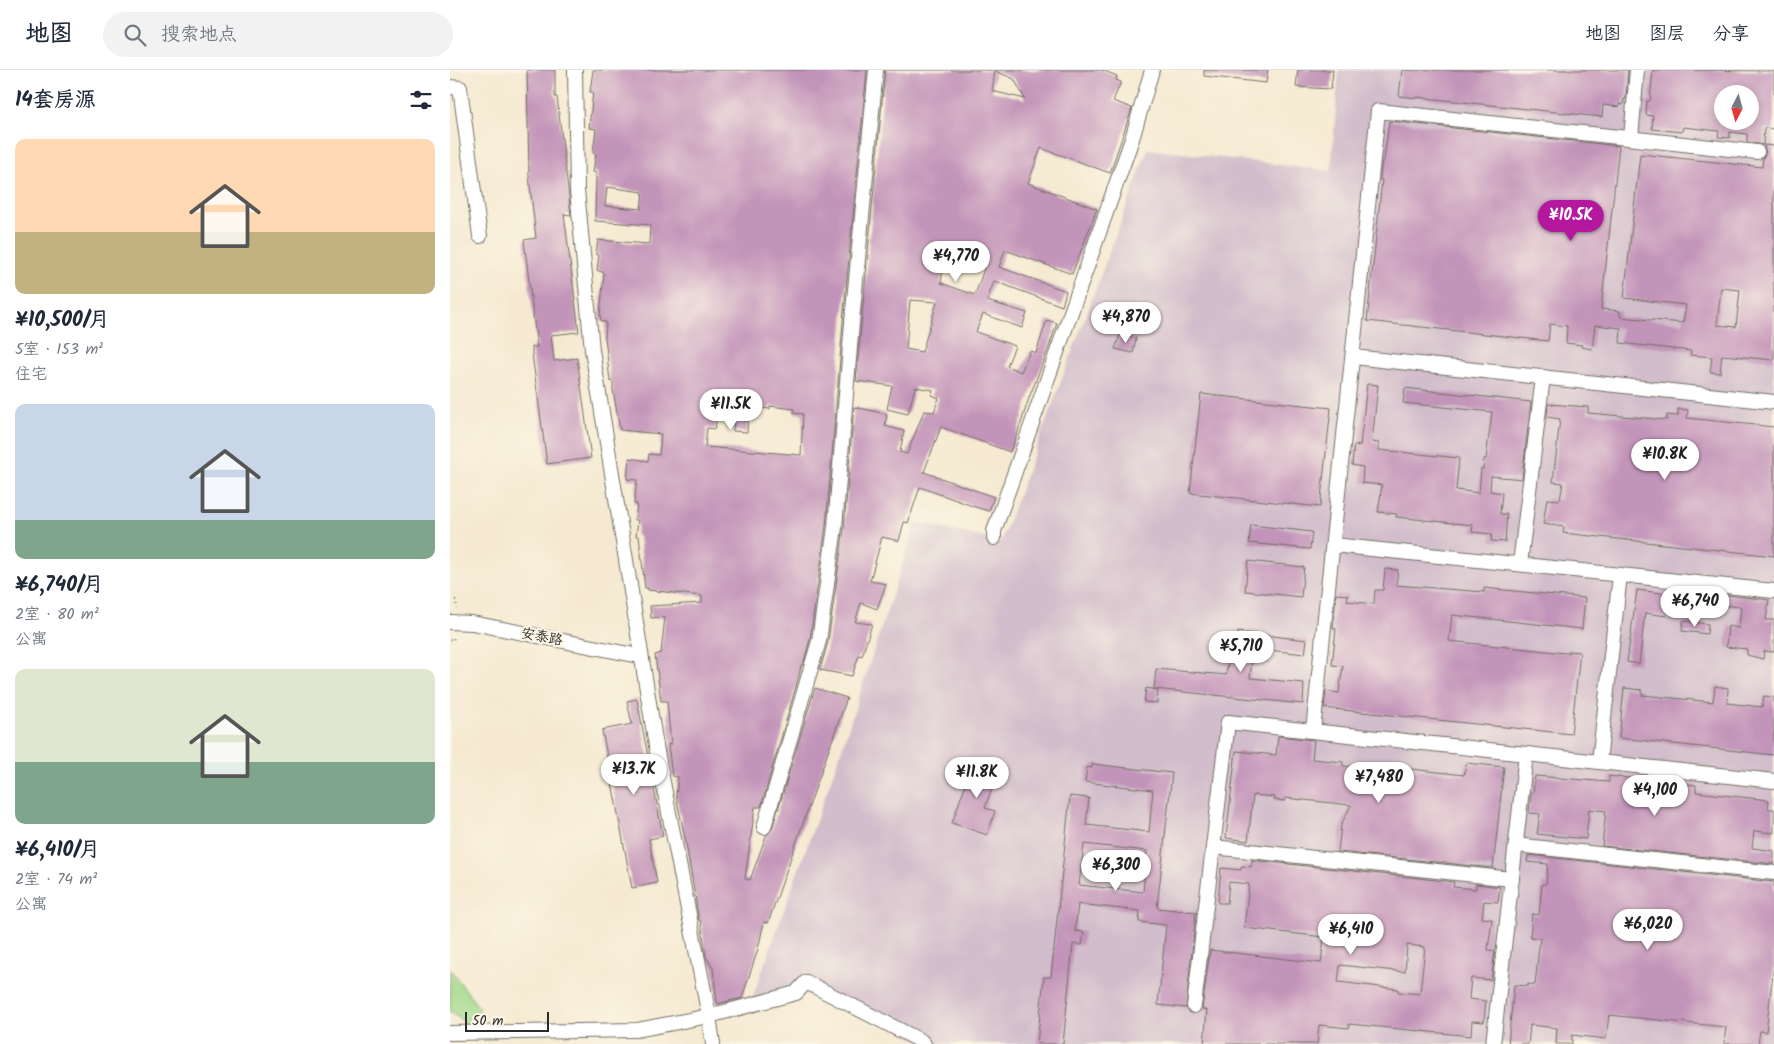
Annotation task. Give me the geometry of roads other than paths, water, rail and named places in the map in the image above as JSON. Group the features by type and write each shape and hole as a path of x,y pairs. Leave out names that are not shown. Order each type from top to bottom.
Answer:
{"street":[{"path":"575,70 577,190 592,350 638,655 713,1044"},
{"path":"764,826 818,641 834,527 876,70"},
{"path":"994,538 994,531 1132,139 1152,70"},
{"path":"1631,138 1637,70"},
{"path":"450,87 460,88 480,236"},
{"path":"1313,731 1378,111 1757,152"},
{"path":"1353,357 1774,402"},
{"path":"1520,564 1542,378"},
{"path":"1333,545 1774,591"},
{"path":"1599,762 1620,575"},
{"name":"安泰路","path":"450,622 472,623 638,655"},
{"path":"1194,1006 1228,722 1774,781"},
{"path":"1493,1044 1526,754"},
{"path":"1516,845 1774,873"},
{"path":"1213,847 1512,879"},
{"path":"450,1033 638,1030 709,1016 796,993 806,982 924,1044"}]}
